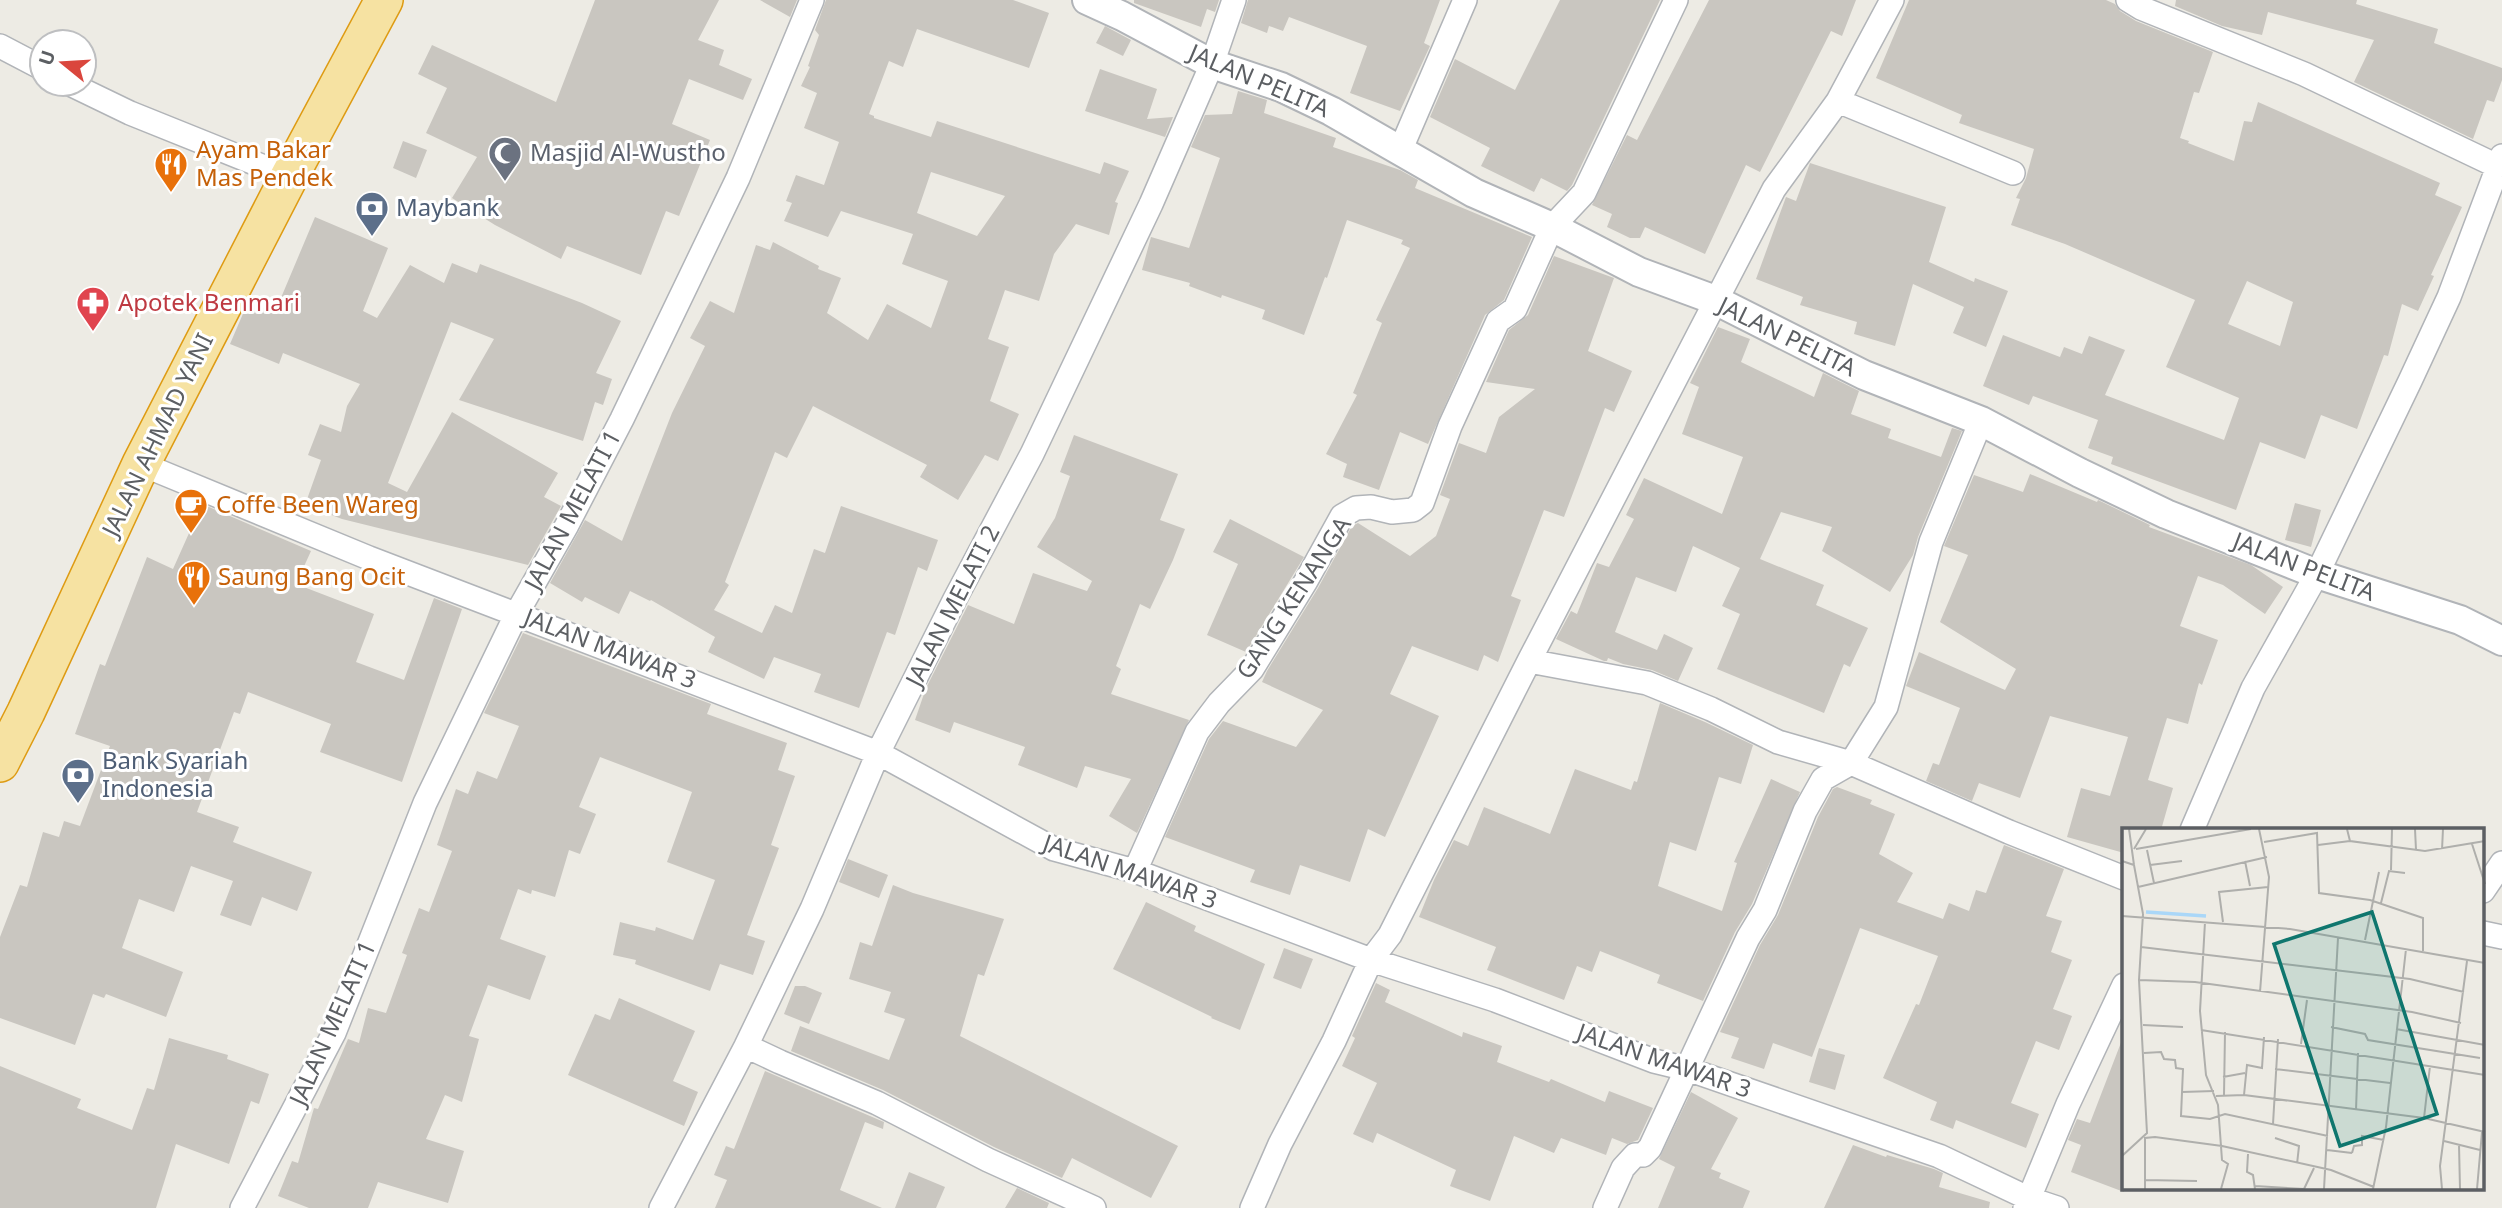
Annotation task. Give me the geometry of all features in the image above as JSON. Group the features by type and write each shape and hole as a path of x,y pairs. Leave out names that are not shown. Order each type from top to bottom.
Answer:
{"highway":[{"name":"JALAN AHMAD YANI","path":"0,763 141,464 384,0"}],"street":[{"name":"JALAN MELATI 1","path":"242,1208 334,1033 425,803 517,613 622,419 738,178 813,0"},
{"name":"JALAN PELITA","path":"1087,0 1212,64 1281,87 1331,111 1474,193 1552,227 1639,272 1715,300 1864,374 1981,421 2080,473 2166,513 2317,574 2460,620 2502,641"},
{"name":"JALAN MELATI 2","path":"661,1208 746,1045 812,909 878,753 1038,442 1150,204 1212,64 1234,0"},
{"path":"1400,151 1465,0"},
{"path":"1552,227 1584,193 1676,0"},
{"path":"1252,1208 1280,1144 1334,1041 1371,960 1390,935 1715,300 1774,189 1838,102 1892,0"},
{"path":"2128,0 2141,8 2304,74 2499,161 2449,297 2364,481 2317,574 2253,688 2193,828"},
{"path":"0,46 28,61"},
{"path":"98,98 289,177"},
{"path":"1838,102 2013,173"},
{"name":"GANG KENANGA","path":"1135,872 1197,732 1219,703 1252,669 1342,516 1356,508 1371,507 1391,512 1413,510 1422,503 1450,426 1498,321 1515,309 1552,227"},
{"path":"1605,1208 1627,1161 1635,1155 1647,1153 1748,938 1765,910 1805,811 1823,779 1851,763 1886,707 1931,542 1981,421"},
{"name":"JALAN MAWAR 3","path":"141,464 369,558 878,753 1054,849 1135,872 1371,960 1495,1000 1654,1061 1687,1069 1938,1156 2027,1204 2057,1208"},
{"path":"1529,661 1647,684 1711,709 1778,742 1851,763 2009,832 2122,876"},
{"path":"2484,890 2502,863"},
{"path":"2484,933 2502,937"},
{"path":"2027,1204 2068,1104 2122,989"},
{"path":"746,1045 877,1103 988,1160 1094,1208"}],"building":[{"path":"595,0 719,0 698,40 724,50 719,65 752,79 743,100 689,79 672,124 710,140 679,216 666,211 641,275 567,246 561,259 495,225 452,198 477,157 426,133 447,88 418,74 432,45 556,102"},
{"path":"760,0 797,0 790,17"},
{"path":"826,0 1013,0 1049,13 1029,68 917,29 903,67 889,61 869,114 931,137 937,121 1100,174 1104,162 1129,171 1115,202 1118,203 1109,235 1076,224 1054,254 1039,301 1005,290 988,339 1009,347 990,401 1019,414 998,461 985,455 958,500 920,477 927,465 813,406 787,458 775,452 725,582 729,585 714,610 762,633 775,605 792,613 814,549 825,553 841,506 938,540 927,571 918,567 895,635 887,632 859,708 814,692 821,674 774,657 764,679 708,652 715,637 630,591 619,614 585,597 582,602 550,583 585,520 622,541 672,413 705,346 690,338 710,301 734,313 756,245 770,250 773,242 819,266 818,269 841,278 827,313 868,340 887,304 931,328 948,281 902,264 913,234 841,211 828,237 784,221 792,203 786,201 796,175 824,185 839,142 804,128 817,93 801,86 810,67 808,66 819,35 815,30","holes":["931,172 1005,196 977,236 917,213"]},
{"path":"1134,0 1219,0 1215,12 1207,9 1201,27 1134,3"},
{"path":"1248,0 1440,0 1424,43 1430,46 1400,111 1350,93 1367,46 1289,17 1283,31 1269,26 1267,33 1241,23"},
{"path":"1560,0 1660,0 1572,185 1567,191 1541,178 1534,192 1481,166 1490,148 1430,117 1455,59 1515,90"},
{"path":"1709,0 1856,0 1842,36 1831,31 1760,172 1746,165 1705,254 1645,227 1640,238 1630,238 1607,227 1612,214 1592,205 1627,135 1637,140"},
{"path":"1909,0 2106,0 2136,21 2213,52 2199,93 2194,92 2180,138 2189,141 2188,143 2234,161 2244,121 2252,122 2258,102 2440,183 2435,195 2462,207 2418,311 2402,304 2388,356 2384,355 2357,429 2321,415 2305,459 2260,442 2236,510 2111,464 2113,457 2088,448 2098,420 2033,396 2029,405 1983,386 2003,335 2060,357 2064,347 2082,354 2089,336 2125,350 2105,395 2224,440 2239,398 2166,367 2195,300 2065,244 2011,225 2020,199 2016,198 2026,178 2034,149 1959,123 1962,115 1876,78","holes":["2247,281 2293,302 2280,346 2228,324"]},
{"path":"2176,0 2357,0 2356,4 2438,29 2434,43 2502,68 2502,80 2494,102 2487,100 2473,139 2354,82 2374,40 2268,12 2262,35 2222,26 2175,6"},
{"path":"1105,26 1131,40 1123,56 1096,43"},
{"path":"1100,69 1157,89 1147,119 1173,117 1165,137 1085,111"},
{"path":"1238,91 1267,100 1264,113 1336,138 1333,147 1400,170 1418,180 1415,188 1532,237 1504,300 1485,315 1428,444 1400,432 1379,490 1343,477 1347,464 1326,454 1357,395 1353,393 1382,323 1376,320 1410,248 1401,244 1403,240 1347,220 1304,335 1262,319 1265,310 1222,295 1221,298 1189,286 1190,283 1142,270 1151,237 1189,248 1220,158 1191,147 1205,115 1232,114"},
{"path":"403,141 427,150 416,178 393,168"},
{"path":"1810,163 1946,207 1929,262 1974,282 1975,278 2008,291 1986,347 1953,333 1964,307 1913,284 1895,346 1854,334 1857,322 1800,305 1803,297 1756,279 1786,197 1796,201"},
{"path":"315,217 388,248 363,311 377,318 410,265 444,283 452,263 477,273 480,264 621,321 596,373 612,379 603,405 595,402 583,441 459,400 494,339 451,322 388,483 407,492 452,412 558,473 544,497 561,506 528,565 342,519 305,505 321,460 308,455 320,424 341,432 347,406 360,384 283,353 279,364 230,344 248,302 275,312"},
{"path":"1554,256 1614,278 1588,351 1632,371 1614,412 1605,408 1564,517 1544,510 1511,596 1521,600 1498,662 1484,655 1478,671 1412,646 1390,694 1439,716 1385,837 1368,829 1350,882 1300,865 1290,895 1250,882 1255,870 1165,837 1209,739 1223,721 1296,747 1323,710 1262,682 1267,671 1352,526 1358,523 1410,556 1436,536 1450,499 1440,495 1459,443 1486,453 1499,417 1535,389 1486,382 1509,330 1528,315"},
{"path":"1718,327 1750,339 1741,362 1814,397 1823,373 1859,391 1851,414 1891,429 1888,438 1941,457 1952,428 1962,431 1913,555 1890,592 1822,551 1832,527 1781,512 1760,559 1824,585 1816,605 1868,628 1850,667 1844,664 1824,713 1717,669 1740,614 1722,606 1740,568 1693,546 1676,592 1636,577 1615,632 1657,650 1664,634 1693,648 1678,681 1652,670 1608,658 1604,661 1556,639 1571,611 1577,614 1597,563 1609,567 1634,519 1626,515 1644,478 1722,514 1743,457 1682,434 1699,387 1690,383"},
{"path":"1074,435 1178,474 1160,520 1185,529 1150,609 1140,604 1116,666 1121,669 1111,694 1189,720 1137,833 1109,816 1131,779 1085,766 1077,788 1018,765 1025,747 954,722 950,733 915,720 926,688 968,605 1014,624 1033,573 1087,591 1092,581 1037,547 1055,518 1070,476 1060,472"},
{"path":"2030,474 2097,502 2098,500 2150,525 2149,527 2251,565 2283,587 2265,614 2223,585 2198,576 2180,626 2218,640 2202,685 2199,683 2188,724 2167,718 2148,780 2173,788 2162,828 2122,828 2122,852 2067,837 2081,788 2110,796 2128,737 2050,716 2020,798 1979,783 1972,801 1926,781 1933,763 1939,765 1960,708 1906,686 1919,652 2005,690 2016,669 1940,622 1968,555 1944,546 1974,475 2023,492"},
{"path":"2295,503 2321,510 2311,547 2285,540"},
{"path":"202,504 311,551 296,584 374,614 356,662 404,680 434,598 462,609 402,782 320,752 331,724 248,692 240,714 234,712 197,812 239,827 233,842 312,872 297,911 262,897 251,926 220,915 233,881 191,866 174,912 139,899 122,948 183,972 166,1017 106,994 104,998 93,994 75,1045 0,1018 0,937 20,885 27,887 43,832 59,837 64,821 80,826 110,746 75,734 100,664 105,666 147,557 173,569"},
{"path":"1230,519 1304,557 1246,652 1207,635 1238,564 1213,552"},
{"path":"523,633 711,704 707,714 787,743 778,770 795,776 771,845 779,848 747,935 765,941 753,975 720,964 710,991 635,964 636,960 613,955 620,922 655,931 656,927 693,940 715,880 667,862 692,792 600,757 579,807 596,814 580,854 569,850 555,897 532,890 531,894 518,889 500,939 546,956 530,1000 488,985 469,1036 479,1039 462,1102 445,1095 426,1139 464,1151 448,1203 378,1182 368,1208 309,1208 278,1196 292,1161 298,1163 314,1108 318,1109 348,1039 359,1043 368,1008 386,1013 407,955 402,953 419,908 429,912 452,851 437,845 456,789 468,794 477,771 497,779 519,726 484,713"},
{"path":"1660,703 1753,745 1741,784 1719,777 1696,851 1670,842 1658,886 1722,911 1737,863 1734,862 1771,779 1800,792 1752,904 1735,932 1703,1001 1657,983 1660,975 1600,951 1592,972 1577,966 1564,1000 1487,970 1496,947 1419,917 1454,840 1468,846 1484,807 1550,834 1575,769 1631,790 1634,781 1637,782"},
{"path":"1837,787 1872,800 1870,804 1895,814 1879,854 1913,873 1897,902 1943,919 1949,903 1969,911 1976,890 1986,893 2004,845 2064,869 2046,916 2062,921 2051,952 2072,960 2053,1009 2072,1016 2059,1050 2036,1041 2011,1103 2039,1114 2026,1148 1956,1120 1953,1129 1930,1120 1937,1102 1883,1078 1916,1004 1919,1005 1938,956 1860,928 1812,1057 1773,1043 1764,1069 1731,1058 1739,1038 1720,1032 1760,945 1778,915 1818,817 1833,789"},
{"path":"848,859 888,875 879,898 839,882"},
{"path":"893,885 1004,919 984,976 978,974 960,1036 1178,1146 1151,1198 1072,1158 1062,1178 994,1147 883,1090 791,1051 800,1026 889,1060 905,1019 884,1012 891,992 849,979 860,942 872,946"},
{"path":"1146,902 1196,926 1194,931 1265,964 1240,1030 1113,969"},
{"path":"1284,948 1313,959 1301,989 1273,978"},
{"path":"1376,983 1390,990 1385,1002 1462,1037 1463,1032 1502,1046 1497,1062 1549,1082 1551,1079 1605,1102 1609,1091 1653,1108 1638,1140 1627,1144 1612,1138 1606,1155 1561,1138 1554,1153 1514,1136 1490,1201 1450,1186 1456,1170 1377,1133 1373,1143 1353,1134 1377,1083 1342,1066 1355,1038 1352,1036"},
{"path":"795,986 805,986 822,993 809,1024 784,1014"},
{"path":"619,998 695,1031 673,1081 698,1092 684,1126 568,1075 595,1014 610,1020"},
{"path":"169,1038 228,1055 227,1059 269,1074 259,1104 251,1101 229,1164 176,1144 156,1208 0,1208 0,1066 81,1099 77,1108 132,1130 147,1088 154,1090"},
{"path":"2122,1040 2124,1192 2071,1172 2081,1145 2068,1140 2077,1119 2090,1123"},
{"path":"1819,1048 1845,1055 1835,1090 1809,1082"},
{"path":"765,1071 884,1122 883,1129 865,1122 840,1190 882,1208 715,1208 727,1180 714,1175 726,1146 734,1149"},
{"path":"1691,1092 1738,1118 1711,1169 1721,1173 1719,1178 1750,1191 1743,1208 1658,1208 1675,1167 1659,1159"},
{"path":"1853,1145 1943,1173 1939,1187 1990,1202 1989,1208 1824,1208"},
{"path":"909,1172 945,1187 936,1208 895,1208"},
{"path":"1017,1188 1049,1203 1047,1208 1005,1208"}],"place":[{"name":"Masjid Al-Wustho","path":"505,183"},
{"name":"Ayam Bakar Mas Pendek","path":"171,194"},
{"name":"Maybank","path":"372,238"},
{"name":"Apotek Benmari","path":"93,333"},
{"name":"Coffe Been Wareg","path":"191,535"},
{"name":"Saung Bang Ocit","path":"194,607"},
{"name":"Bank Syariah Indonesia","path":"78,805"}]}
